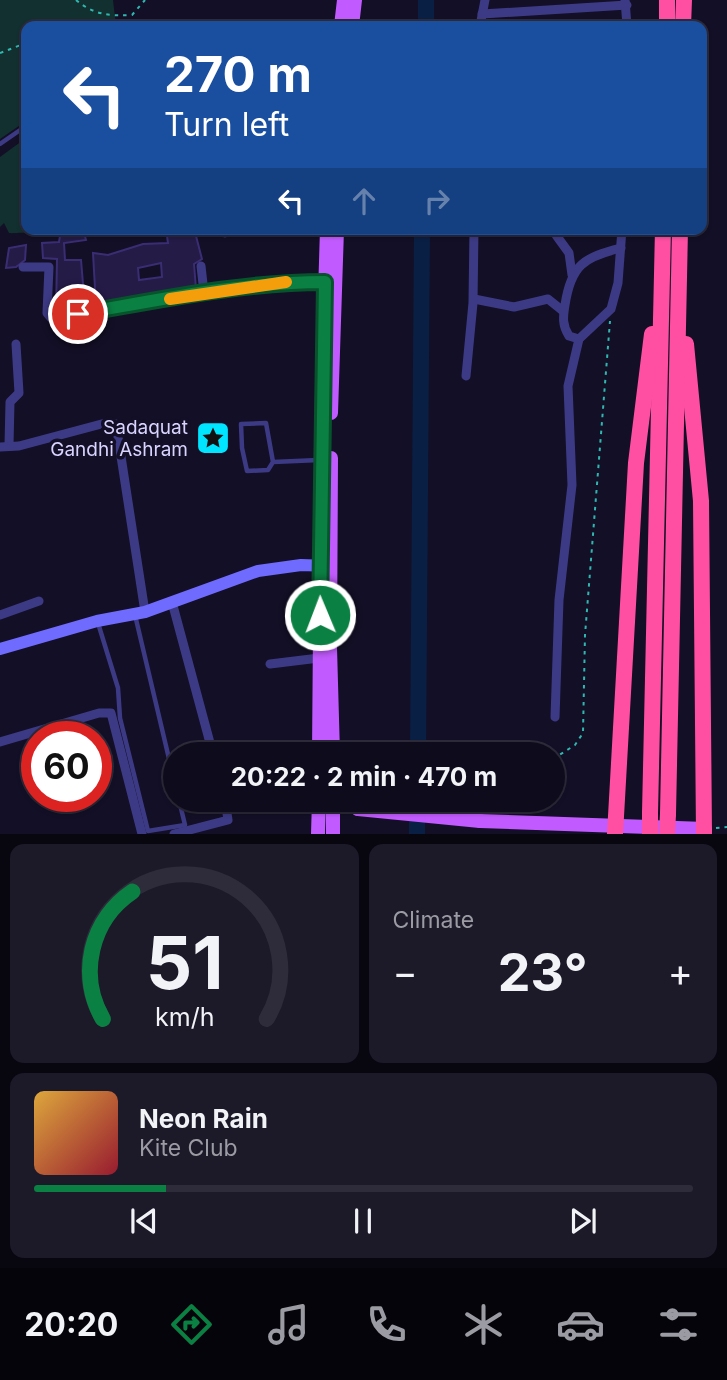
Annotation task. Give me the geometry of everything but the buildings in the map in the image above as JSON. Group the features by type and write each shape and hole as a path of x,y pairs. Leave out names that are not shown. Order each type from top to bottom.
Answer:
{"highway":[{"path":"667,0 667,21"},
{"path":"683,21 684,0"},
{"path":"650,834 663,235"},
{"path":"667,834 680,235"},
{"path":"615,830 635,463 662,265"},
{"path":"679,285 699,454 704,598 705,831"}],"main road":[{"path":"342,21 344,0"},
{"path":"353,21 355,0"},
{"path":"327,235 330,282 325,566 332,742"},
{"path":"330,282 336,235"},
{"path":"319,742 319,658 325,566"},
{"path":"318,834 319,812"},
{"path":"333,829 344,814 350,812"},
{"path":"388,812 615,830 705,831"}],"street":[{"path":"481,21 485,0"},
{"path":"482,14 626,2 626,21"},
{"path":"466,376 474,299 474,235"},
{"path":"556,235 569,253 572,275 564,312 564,329 569,336 579,339"},
{"path":"555,718 559,600 572,485 568,386 579,339 611,309 622,235"},
{"path":"572,275 593,255 621,248"},
{"path":"201,266 204,293"},
{"path":"23,267 49,267 47,313 52,319 204,293 289,282 330,282"},
{"path":"474,299 514,307 548,299 564,312"},
{"path":"16,344 19,393 10,402 5,446 19,446 109,422 116,424 140,613"},
{"path":"0,649 97,621 140,613 258,571 325,566"},
{"path":"0,615 39,601"},
{"path":"172,602 210,742"},
{"path":"270,664 319,658"},
{"path":"0,741 99,713 111,713 142,834"},
{"path":"174,834 228,820 227,812"}],"lane":[{"path":"0,144 21,129"},
{"path":"266,423 273,462 268,470 247,471 241,424 266,423"},
{"path":"273,462 326,459"},
{"path":"140,613 166,742"},
{"path":"97,621 118,688 120,718 148,831 185,825 182,812"}],"path":[{"path":"76,0 87,9 111,16 132,15 145,0"},
{"path":"0,53 21,45"},
{"path":"565,751 575,744 583,733 584,635 611,309"}],"green space":[{"path":"0,0 113,0 115,21 21,21 21,124 0,139"},
{"path":"21,142 21,232 9,233 4,223 0,227 0,157"}],"waterway":[{"path":"426,0 426,21"},
{"path":"418,742 422,235"},
{"path":"417,812 417,834"}],"slow traffic":[{"path":"170,299 286,282"}],"place":[{"name":"Sadaquat Gandhi Ashram","path":"213,438"}],"route":[{"path":"78,314 204,293 289,282 325,282 320,615"}]}
